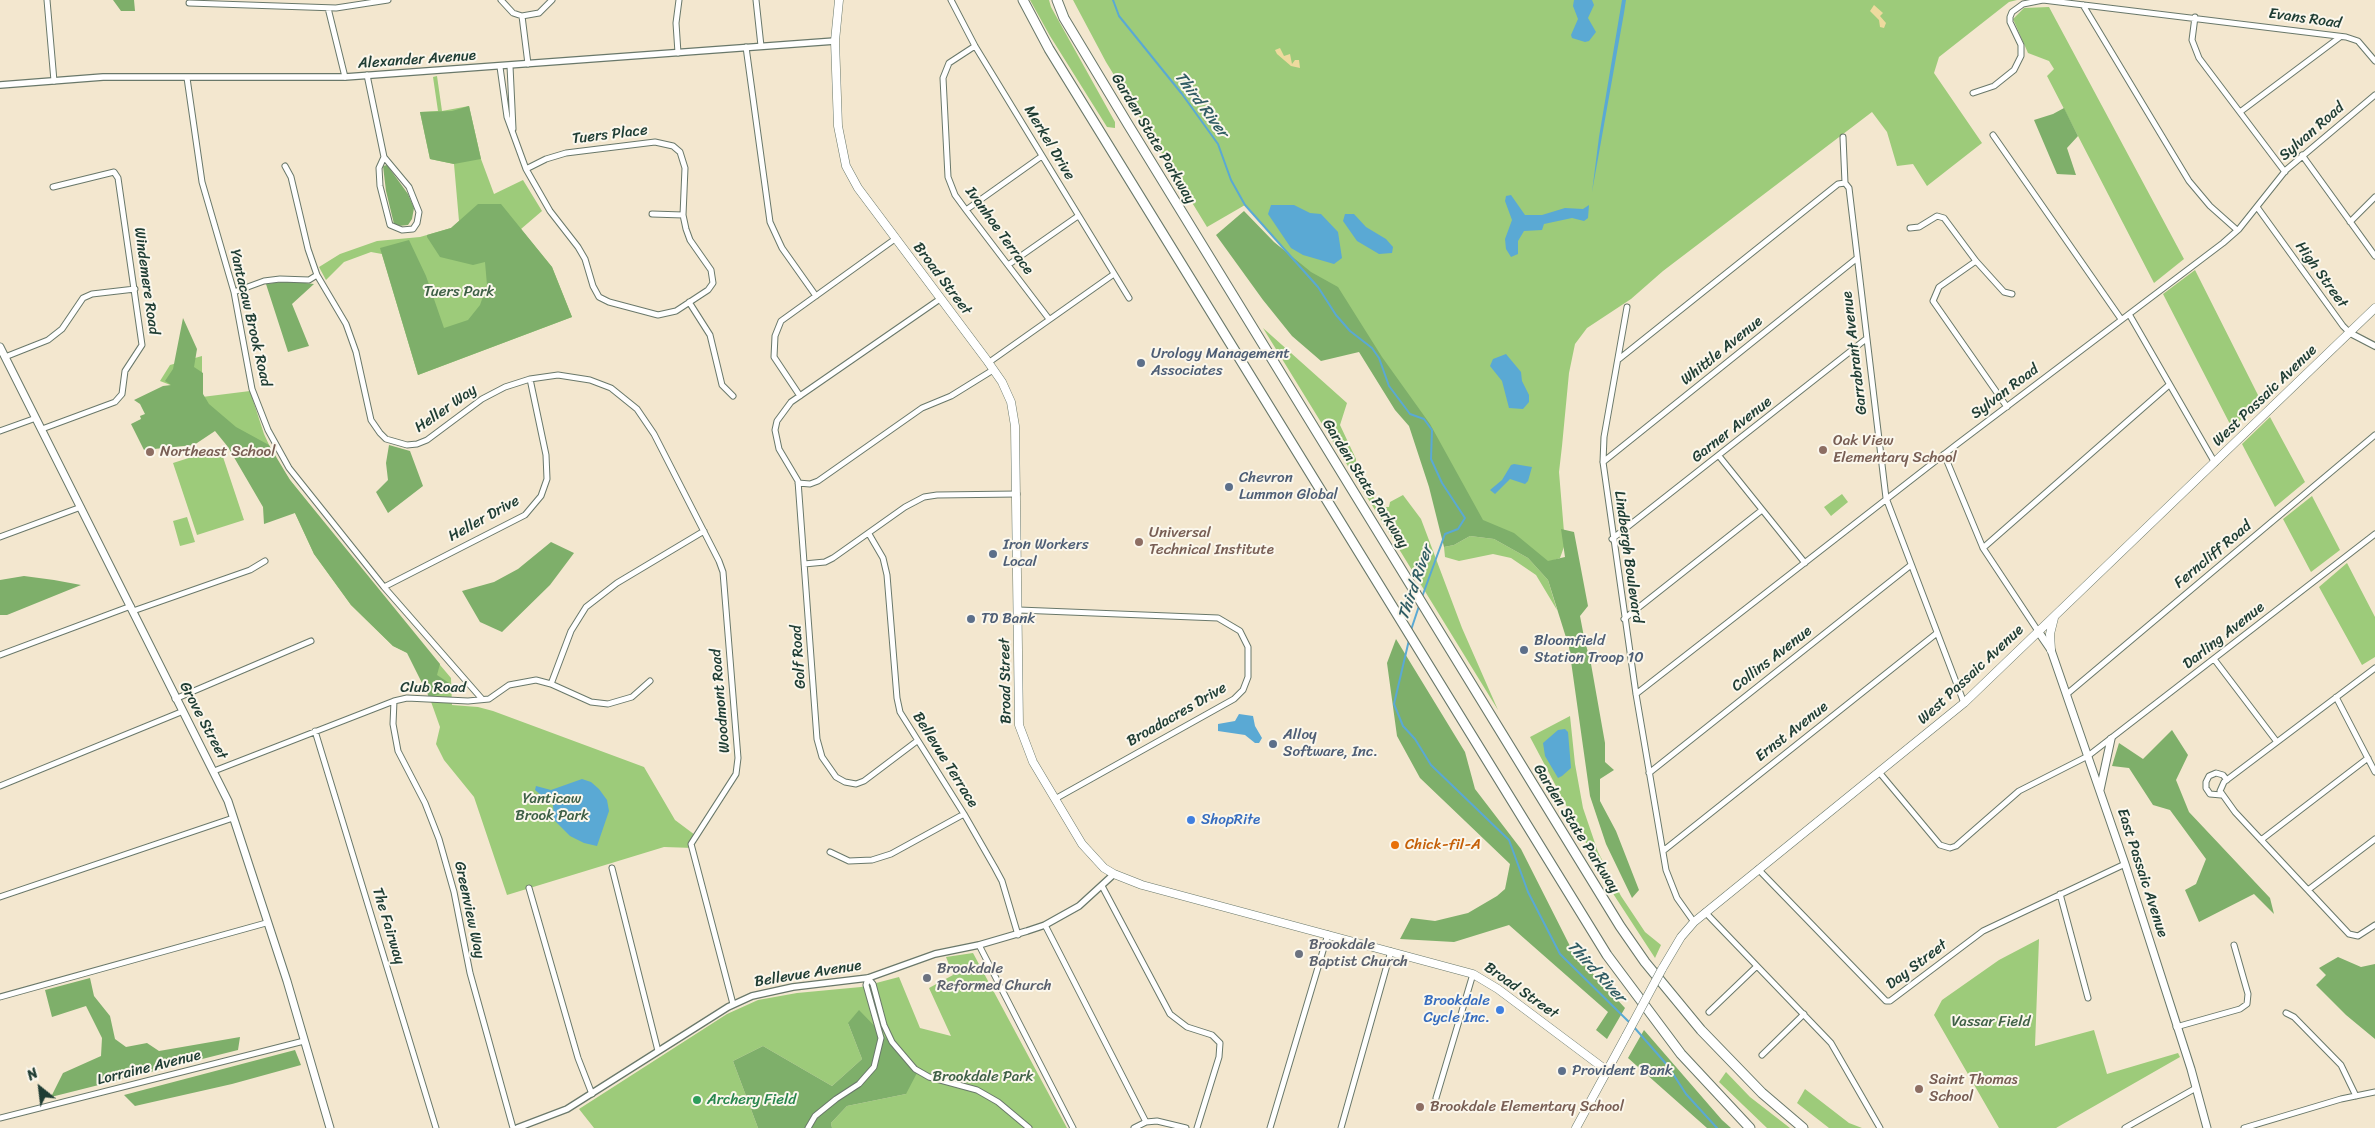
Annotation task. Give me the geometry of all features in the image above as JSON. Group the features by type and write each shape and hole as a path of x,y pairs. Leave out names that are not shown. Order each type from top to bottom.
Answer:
{"highway":[{"path":"1023,0 1049,49 1607,955 1681,1054 1750,1128"},
{"name":"Garden State Parkway","path":"1057,0 1064,18 1128,126 1592,880 1646,962 1730,1061 1801,1126"}],"main road":[{"name":"Broad Street","path":"839,0 835,41 838,126 842,153 858,188 991,366 1011,402 1015,426 1019,725 1027,750 1082,844 1114,874 1145,886 1473,974 1498,989 1606,1070"},
{"name":"West Passaic Avenue","path":"1606,1070 1680,937 1694,922 1964,703 2375,308"},
{"name":"Grove Street","path":"0,346 132,608 175,699 214,772 233,818 330,1128"},
{"path":"2051,650 2050,634 2056,615"},
{"name":"East Passaic Avenue","path":"2038,631 2051,650 2126,864 2207,1128"},
{"path":"2100,790 2111,739"},
{"path":"1576,1128 1606,1070"}],"street":[{"path":"47,0 54,81"},
{"path":"189,3 328,8 388,0"},
{"path":"502,0 513,13 522,16 539,14 552,0"},
{"path":"678,53 676,23 679,0"},
{"path":"756,0 761,46"},
{"name":"Merkel Drive","path":"951,0 975,46 1129,298"},
{"name":"Evans Road","path":"1973,93 1994,86 2014,70 2021,56 2021,46 2010,22 2012,12 2023,4 2043,0 2195,17 2340,37 2358,41 2375,61"},
{"path":"2083,5 2189,181 2210,206 2237,230"},
{"path":"328,8 345,77"},
{"path":"522,16 528,64"},
{"path":"2195,17 2192,40 2194,49 2285,172"},
{"path":"2240,112 2340,37"},
{"name":"Alexander Avenue","path":"0,85 103,77 345,77 835,41"},
{"name":"Ivanhoe Terrace","path":"975,46 949,63 943,78 948,177 955,195 1049,319"},
{"path":"746,47 770,222 782,248 816,296"},
{"path":"510,66 514,132"},
{"path":"500,67 507,117 526,169"},
{"path":"368,75 384,157 409,187 419,212 417,223 413,229 402,230 390,225 380,186 379,168 384,157"},
{"name":"Yantacaw Brook Road","path":"187,78 202,182 234,292 252,389 268,430 289,468 384,587 482,700"},
{"name":"Sylvan Road","path":"1636,694 1944,454 2237,230 2285,172 2302,155 2375,95"},
{"path":"1993,135 2121,319"},
{"name":"Garrabrant Avenue","path":"1843,137 1845,182 1849,188 1886,500 1964,703"},
{"name":"Tuers Place","path":"665,142 677,149 684,162 683,215 688,234 714,277 711,286 676,311 658,316 609,302 594,290 585,259 550,211 526,169 559,154 665,142"},
{"path":"2302,155 2375,256"},
{"path":"966,210 1042,156"},
{"name":"Heller Way","path":"285,166 291,177 308,249 317,275 346,324 356,352 371,420 380,433 386,438 407,445 418,444 427,440 482,399 506,387 530,379 558,375 580,377 610,388 629,401 650,426 704,531"},
{"name":"Windemere Road","path":"42,429 114,402 122,394 124,371 142,345 118,178 114,172 54,187"},
{"path":"1619,359 1838,184 1845,182"},
{"path":"2350,222 2375,197"},
{"name":"High Street","path":"2257,207 2343,326 2350,333 2375,346"},
{"path":"652,214 683,215"},
{"path":"1008,266 1078,216"},
{"path":"1910,228 1919,227 1937,216 1944,218 1976,261 2004,292 2012,294"},
{"path":"896,239 781,321 773,347 779,367 800,396 940,299"},
{"name":"Whittle Avenue","path":"1603,462 1856,259"},
{"path":"1976,261 1939,287 1933,301 2007,406"},
{"path":"798,483 810,484 818,481 922,408 951,396 1049,319 1114,274"},
{"path":"234,292 264,281 280,279 309,280 317,275"},
{"path":"5,357 48,340 62,329 83,298 92,294 135,289"},
{"path":"689,302 710,335 722,386 733,396"},
{"name":"Lindbergh Boulevard","path":"1626,307 1619,359 1604,437 1603,462 1624,619 1662,850 1670,884 1684,910 1694,922"},
{"path":"2129,314 2215,463"},
{"name":"Garner Avenue","path":"1612,539 1866,339"},
{"name":"Heller Drive","path":"384,587 525,514 541,496 547,479 546,455 530,379"},
{"path":"1983,548 2169,385"},
{"name":"Golf Road","path":"800,396 791,402 777,421 776,440 779,449 796,475 798,483 817,740 822,757 828,768 840,780 850,784 861,782 917,741"},
{"path":"0,431 36,418"},
{"name":"Ferncliff Road","path":"2067,694 2375,435"},
{"path":"1944,454 1983,548 2038,631"},
{"path":"1719,456 1805,563"},
{"path":"804,564 833,558 924,497 937,495 1016,494"},
{"path":"0,537 81,507"},
{"path":"1624,619 1762,510"},
{"path":"551,684 571,631 586,608 617,582 704,531"},
{"name":"Woodmont Road","path":"704,531 723,572 738,758 736,774 690,844 733,1004"},
{"name":"Bellevue Terrace","path":"868,534 883,558 887,575 897,698 900,712 964,814 1002,881 1018,934"},
{"name":"Darling Avenue","path":"1879,772 1940,845 1950,848 1962,842 2019,791 2088,756 2375,534"},
{"path":"0,655 132,608 250,570 265,561"},
{"name":"Collins Avenue","path":"1649,773 1911,566"},
{"name":"Broadacres Drive","path":"1018,610 1218,618 1240,631 1248,648 1248,677 1242,690 1234,699 1055,799"},
{"name":"Ernst Avenue","path":"1662,850 1938,633"},
{"path":"175,699 311,641"},
{"path":"2214,659 2277,742"},
{"path":"2375,668 2227,780 2220,788 2221,795 2261,840 2352,936 2358,936 2375,925"},
{"name":"Club Road","path":"214,772 315,731 406,698 489,699 509,685 525,681 551,684 592,702 608,704 632,697 650,681"},
{"path":"2336,696 2375,772"},
{"name":"Greenview Way","path":"394,701 393,724 398,751 425,803 439,839 454,892 468,965 513,1128"},
{"path":"0,786 182,712"},
{"name":"The Fairway","path":"315,731 436,1128"},
{"path":"2261,840 2368,758"},
{"path":"2221,795 2210,794 2206,788 2206,782 2210,776 2216,773 2222,775 2227,780"},
{"path":"830,852 849,861 872,860 891,854 964,814"},
{"path":"0,897 233,818"},
{"path":"2308,890 2375,839"},
{"name":"Day Street","path":"1758,869 1886,1001 1890,1001 1983,932 2126,864"},
{"path":"612,868 658,1051"},
{"name":"Bellevue Avenue","path":"517,1128 567,1109 733,1004 771,991 868,978 935,954 979,945 1018,934 1044,925 1078,906 1114,874"},
{"path":"1102,886 1170,1014 1187,1027 1212,1035 1220,1044 1219,1057 1197,1128"},
{"path":"529,888 578,1058 592,1094"},
{"path":"2060,894 2088,998"},
{"path":"1705,912 1831,1043 1880,1128"},
{"path":"0,997 266,922"},
{"path":"1044,925 1146,1122"},
{"path":"1270,1128 1328,934"},
{"path":"979,945 1073,1128"},
{"path":"2176,1027 2240,1009 2247,1004 2248,994 2234,945"},
{"path":"1341,1128 1391,951"},
{"path":"1709,1012 1757,966"},
{"path":"1436,1098 1473,974"},
{"path":"868,978 873,984 884,1025 892,1042 916,1069 929,1077 977,1090 1010,1111 1029,1128"},
{"path":"808,1128 815,1116 859,1084 874,1067 881,1038 866,985 868,978"},
{"path":"2286,1013 2294,1017 2340,1065 2356,1096"},
{"path":"1762,1055 1804,1014"},
{"name":"Lorraine Avenue","path":"0,1118 304,1041"},
{"path":"2125,1128 2196,1088"},
{"path":"2244,1128 2282,1115 2375,1092"},
{"path":"1134,1128 1146,1122 1157,1121 1186,1128"}],"green space":[{"path":"113,0 134,0 135,11 121,11"},
{"path":"1030,0 1049,0 1051,7 1115,122 1115,128 1107,127 1050,36"},
{"path":"1073,0 2017,0 2009,2 1939,57 1934,73 1982,143 1927,186 1913,164 1897,166 1887,132 1872,112 1663,271 1631,299 1587,328 1575,344 1569,373 1559,472 1565,544 1560,558 1546,563 1481,532 1318,287 1245,205 1207,227 1106,62"},
{"path":"2049,7 2184,259 2154,283 2047,76 2054,69 2049,61 2028,53 2013,19 2024,8"},
{"name":"Tuers Park","path":"437,76 442,111 469,106 481,159 494,194 523,180 542,211 521,229 552,267 572,317 418,375 382,254 371,252 344,262 326,280 319,267 340,254 377,241 420,237 451,228 459,221 454,164 430,159 420,112 438,111 433,77"},
{"path":"469,106 481,159 454,164 430,159 420,112 452,111"},
{"path":"2064,108 2078,136 2067,148 2076,175 2057,174 2034,120"},
{"path":"387,165 408,194 414,208 412,219 408,225 399,226 394,224 386,191 383,166"},
{"name":"Tuers Park","path":"478,204 501,204 552,267 572,317 418,375 380,248 409,240 426,276 444,328 468,320 480,305 487,285 485,262 473,265 440,257 427,235 451,228"},
{"path":"1244,211 1274,242 1311,272 1338,287 1382,357 1430,424 1483,520 1514,533 1548,561 1565,557 1561,529 1574,532 1588,606 1580,616 1591,664 1605,743 1605,762 1614,770 1600,779 1600,801 1616,831 1639,890 1632,898 1606,844 1590,796 1569,647 1548,580 1528,558 1494,539 1470,536 1454,545 1444,547 1429,487 1409,426 1395,410 1359,352 1321,361 1292,336 1263,300 1216,235"},
{"path":"2195,270 2261,401 2232,428 2163,294"},
{"path":"288,281 314,284 292,304 309,346 288,352 266,284"},
{"path":"183,318 197,349 194,367 203,373 203,394 209,404 236,427 269,445 290,480 440,664 437,675 449,683 448,692 429,697 407,653 393,646 351,605 314,554 295,513 264,524 263,507 228,447 215,431 194,445 144,450 131,424 141,419 140,416 145,414 140,404 134,400 163,386 171,385 165,381 173,369"},
{"path":"1263,328 1347,403 1340,425 1356,459 1356,469 1376,501 1383,503 1385,507 1389,507 1390,502 1403,495 1421,519 1462,628 1498,710"},
{"name":"Yanticaw Brook Park","path":"202,356 202,397 250,391 264,434 275,458 290,480 377,590 451,678 452,705 478,707 493,711 644,767 675,820 695,835 694,848 664,847 507,895 474,797 444,760 436,744 440,727 429,696 408,653 393,646 351,605 314,554 295,513 219,422 173,386 160,381 170,365"},
{"path":"2270,417 2305,482 2275,507 2242,444"},
{"path":"389,445 410,451 423,486 388,513 376,492 388,480 386,463"},
{"path":"220,448 244,520 197,535 173,463"},
{"path":"1842,494 1848,502 1831,516 1824,507"},
{"path":"2312,496 2340,550 2311,572 2283,519"},
{"path":"187,517 195,542 180,546 173,521"},
{"path":"1470,536 1494,539 1528,558 1548,580 1557,610 1536,575 1511,558 1493,554 1459,561 1445,557 1444,547 1454,545"},
{"path":"551,542 574,553 550,585 502,632 480,622 462,591 494,582 518,569"},
{"path":"2347,563 2375,617 2375,657 2362,665 2319,587"},
{"path":"24,576 81,585 7,615 0,615 0,580"},
{"path":"1396,639 1465,752 1475,789 1521,849 1573,952 1625,1008 1607,1039 1596,1030 1608,1012 1509,925 1454,942 1400,939 1411,918 1435,921 1468,913 1497,896 1505,889 1510,864 1420,778 1397,736 1387,663"},
{"path":"1570,716 1575,764 1583,808 1598,852 1621,896 1645,932 1661,945 1655,958 1612,892 1530,737"},
{"path":"2172,730 2188,755 2176,780 2189,812 2270,898 2274,914 2254,894 2199,922 2185,890 2196,884 2206,859 2170,810 2153,805 2129,768 2112,766 2119,743 2143,759"},
{"name":"Vassar Field","path":"2039,939 2035,1046 2094,1030 2107,1074 2178,1053 2180,1057 2056,1128 1999,1128 1934,1015 1942,1000 1999,960"},
{"name":"Brookdale Park","path":"973,953 1067,1128 832,1128 831,1123 847,1106 906,1094 848,1023 862,1059 832,1086 763,1046 733,1061 758,1128 594,1128 579,1109 727,1014 758,1000 797,993 861,987 899,977 920,1028 951,1036 929,988 953,975 946,957"},
{"path":"2338,957 2361,967 2375,964 2375,1039 2346,1015 2316,985 2326,975 2319,968"},
{"path":"90,978 94,996 110,1016 115,1039 126,1047 147,1043 159,1051 240,1037 238,1050 51,1097 63,1073 101,1056 102,1038 86,1006 52,1017 45,990"},
{"path":"859,1010 918,1071 906,1094 847,1106 831,1123 832,1128 758,1128 733,1061 763,1046 832,1086 862,1059 848,1023"},
{"path":"1644,1030 1731,1128 1707,1128 1628,1058"},
{"path":"295,1050 301,1065 232,1084 135,1106 124,1095"},
{"path":"1726,1072 1750,1097 1790,1128 1767,1128 1719,1082"},
{"path":"1805,1089 1849,1123 1862,1128 1829,1128 1797,1103"}],"sand":[{"path":"1874,5 1883,13 1880,16 1886,23 1884,28 1880,27 1879,20 1870,11"},
{"path":"1280,48 1284,56 1290,54 1292,64 1295,60 1299,60 1300,68 1291,66 1277,54 1275,50"}],"water":[{"path":"1574,0 1592,0 1594,5 1588,18 1596,32 1589,41 1585,42 1572,38 1571,35 1578,19 1573,6"},
{"path":"1622,0 1626,0 1592,192 1599,137"},
{"path":"1511,195 1525,215 1542,215 1565,208 1583,209 1589,205 1588,218 1584,221 1572,218 1544,224 1542,230 1524,231 1518,241 1518,254 1511,257 1506,249 1505,239 1512,220 1505,201 1506,196"},
{"path":"1271,205 1294,205 1310,213 1321,214 1338,232 1342,258 1334,264 1303,255 1291,248 1268,214"},
{"path":"1345,214 1354,214 1366,227 1386,239 1393,247 1392,253 1379,254 1357,241 1343,221"},
{"path":"1506,354 1521,372 1522,381 1529,395 1529,402 1523,409 1509,408 1502,381 1490,366 1493,359"},
{"path":"1511,465 1532,467 1528,481 1525,484 1510,479 1495,494 1490,490 1502,480"},
{"path":"1239,714 1253,716 1255,726 1262,738 1259,743 1255,743 1245,735 1218,731 1218,724 1235,721"},
{"path":"1565,729 1568,732 1571,768 1558,778 1545,756 1543,743 1558,730"},
{"path":"582,779 591,782 607,800 609,811 597,846 584,843 570,836 554,820 553,805 535,790 536,786 551,790"}],"waterway":[{"name":"Third River","path":"1113,0 1119,16 1182,94 1218,144 1231,180 1245,205 1318,287 1336,315 1350,331 1372,348 1379,358 1389,386 1410,414 1424,419 1432,430 1431,459 1442,483 1465,518 1458,529 1445,534 1422,597"},
{"name":"Third River","path":"1411,630 1419,606"},
{"name":"Third River","path":"1409,640 1394,704 1403,726 1415,739 1431,765 1509,840 1528,892 1560,954 1630,1023"},
{"name":"Third River","path":"1633,1026 1668,1066 1686,1094 1717,1128"}],"place":[{"name":"Urology Management Associates","path":"1141,363"},
{"name":"Oak View Elementary School","path":"1823,450"},
{"name":"Northeast School","path":"150,452"},
{"name":"Chevron Lummon Global","path":"1229,487"},
{"name":"Universal Technical Institute","path":"1139,542"},
{"name":"Iron Workers Local","path":"993,554"},
{"name":"TD Bank","path":"971,619"},
{"name":"Bloomfield Station Troop 10","path":"1524,650"},
{"name":"Alloy Software, Inc.","path":"1273,744"},
{"name":"ShopRite","path":"1191,820"},
{"name":"Chick-fil-A","path":"1395,845"},
{"name":"Brookdale Baptist Church","path":"1299,954"},
{"name":"Brookdale Reformed Church","path":"927,978"},
{"name":"Brookdale Cycle Inc.","path":"1500,1010"},
{"name":"Provident Bank","path":"1562,1071"},
{"name":"Saint Thomas School","path":"1919,1089"},
{"name":"Archery Field","path":"697,1100"},
{"name":"Brookdale Elementary School","path":"1420,1107"}]}
